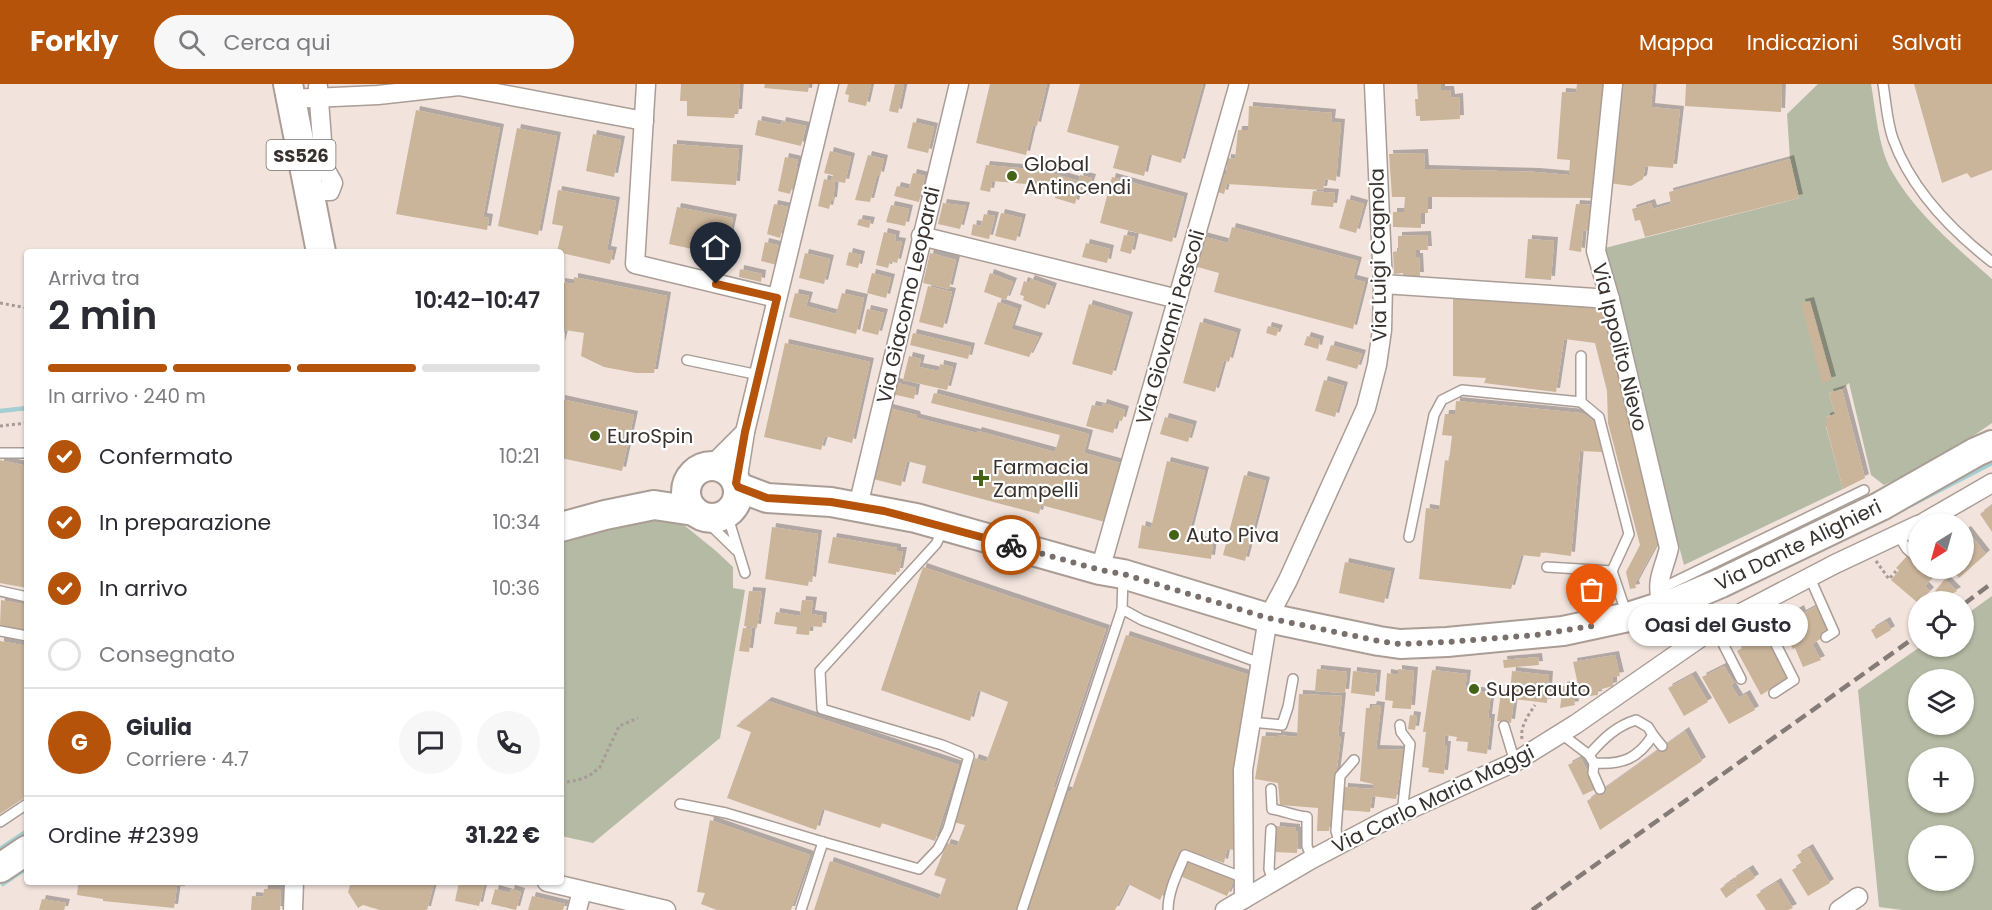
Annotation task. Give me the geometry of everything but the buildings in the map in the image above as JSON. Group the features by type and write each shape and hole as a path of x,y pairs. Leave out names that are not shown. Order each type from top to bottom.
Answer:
{"main road":[{"name":"SS526","path":"289,92 308,191 322,240"},
{"name":"Via Dante Alighieri","path":"564,526 654,505 721,504 767,498 831,502 945,526 1268,618 1400,644 1536,635 1628,617 1660,598 1721,583 1881,506 1987,445"},
{"name":"Via Dante Alighieri","path":"654,505 688,483 695,472 711,466"},
{"path":"688,483 686,495 688,504 721,504 727,471 711,466"},
{"path":"0,868 24,852"}],"street":[{"path":"646,84 635,264 777,298"},
{"path":"721,504 745,432 829,84"},
{"name":"Via Giacomo Leopardi","path":"858,506 959,84"},
{"name":"Via Giovanni Pascoli","path":"1112,572 1178,299 1239,84"},
{"name":"Via Luigi Cagnola","path":"1244,899 1243,770 1268,618 1288,580 1366,408 1377,365 1382,330 1383,285 1374,84"},
{"name":"Via Ippolito Nievo","path":"1612,84 1596,251 1610,299 1669,548 1659,577 1660,598"},
{"path":"289,92 319,90 378,95 414,89 459,86 644,121"},
{"path":"308,191 330,190 333,183 324,167 319,90"},
{"path":"921,236 1178,299"},
{"path":"1383,285 1610,299"},
{"path":"711,466 745,432"},
{"name":"Via Carlo Maria Maggi","path":"1939,513 1992,483"},
{"name":"Via Carlo Maria Maggi","path":"1225,910 1340,844 1522,758 1564,732 1715,628 1835,564 1908,530"},
{"path":"293,910 294,885"},
{"path":"559,885 666,910"},
{"path":"577,910 582,891"},
{"path":"1839,910 1858,897"}],"lane":[{"path":"1882,84 1893,138 1909,175 1941,216 1992,262"},
{"path":"1581,356 1581,402"},
{"path":"687,360 759,375"},
{"path":"1409,537 1434,415 1442,400 1462,390 1581,402 1599,417 1629,534 1612,572 1628,617"},
{"path":"0,453 24,453"},
{"path":"1660,598 1864,490"},
{"path":"721,504 738,552"},
{"path":"721,504 745,573"},
{"path":"680,804 726,813 919,869 938,849 948,829 969,756 942,745 822,709 820,671 936,544 945,526"},
{"path":"1898,535 1908,550"},
{"path":"1547,567 1612,572"},
{"path":"1022,910 1122,609 1112,572"},
{"path":"1810,578 1834,632 1826,637"},
{"path":"0,591 24,596"},
{"path":"1756,605 1794,680 1774,693"},
{"path":"1122,609 1142,620 1260,663"},
{"path":"1715,628 1741,679"},
{"path":"0,631 24,635"},
{"path":"1251,722 1282,725 1293,679"},
{"path":"1600,789 1593,774 1592,759 1602,740 1622,724 1636,720 1648,728 1662,746"},
{"path":"1400,725 1401,732 1410,744 1402,813"},
{"path":"1504,726 1522,758"},
{"path":"1564,732 1568,739 1592,759 1606,764 1632,758 1646,746 1653,735"},
{"path":"1340,844 1335,831 1340,776 1354,760"},
{"path":"1271,789 1272,809 1290,815 1307,817 1307,846 1311,859"},
{"path":"0,822 24,806"},
{"path":"1271,829 1269,868 1273,882"},
{"path":"801,910 823,842"},
{"path":"1168,910 1174,879 1185,855 1244,878"}],"path":[{"path":"0,303 24,307"},
{"path":"0,426 24,423"},
{"path":"1869,549 1888,579 1896,571"},
{"path":"1522,758 1524,722 1535,705"},
{"path":"564,782 578,780 600,767 609,752 619,726 638,718"}],"green space":[{"path":"1818,84 1871,84 1880,139 1891,170 1924,215 1992,279 1992,423 1935,462 1884,485 1871,475 1849,383 1842,389 1829,393 1835,414 1826,417 1826,427 1843,489 1684,565 1601,249 1799,198 1790,159 1787,114"},
{"path":"644,517 679,521 733,567 733,588 745,590 720,738 593,843 564,837 564,537"},
{"path":"1992,596 1992,910 1903,910 1879,907 1858,690 1908,655 1974,657 1974,609"}],"waterway":[{"path":"0,411 24,408"},
{"path":"1911,505 1992,463"},
{"path":"0,849 24,833"},
{"path":"3,884 24,870"}],"railway":[{"path":"1974,596 1992,583"},
{"path":"1532,910 1908,642"}],"way so far":[{"path":"1011,545 1100,570 1123,574 1268,618 1400,644 1536,635 1592,626"}],"place":[{"name":"Global Antincendi","path":"1012,176"},
{"name":"EuroSpin","path":"595,436"},
{"name":"Farmacia Zampelli","path":"981,478"},
{"name":"Auto Piva","path":"1174,535"},
{"name":"Oasi del Gusto","path":"1592,626"},
{"name":"Superauto","path":"1474,689"}],"route":[{"path":"716,284 777,298 745,432 736,483 738,487 767,498 831,502 872,508 1011,545"}]}
